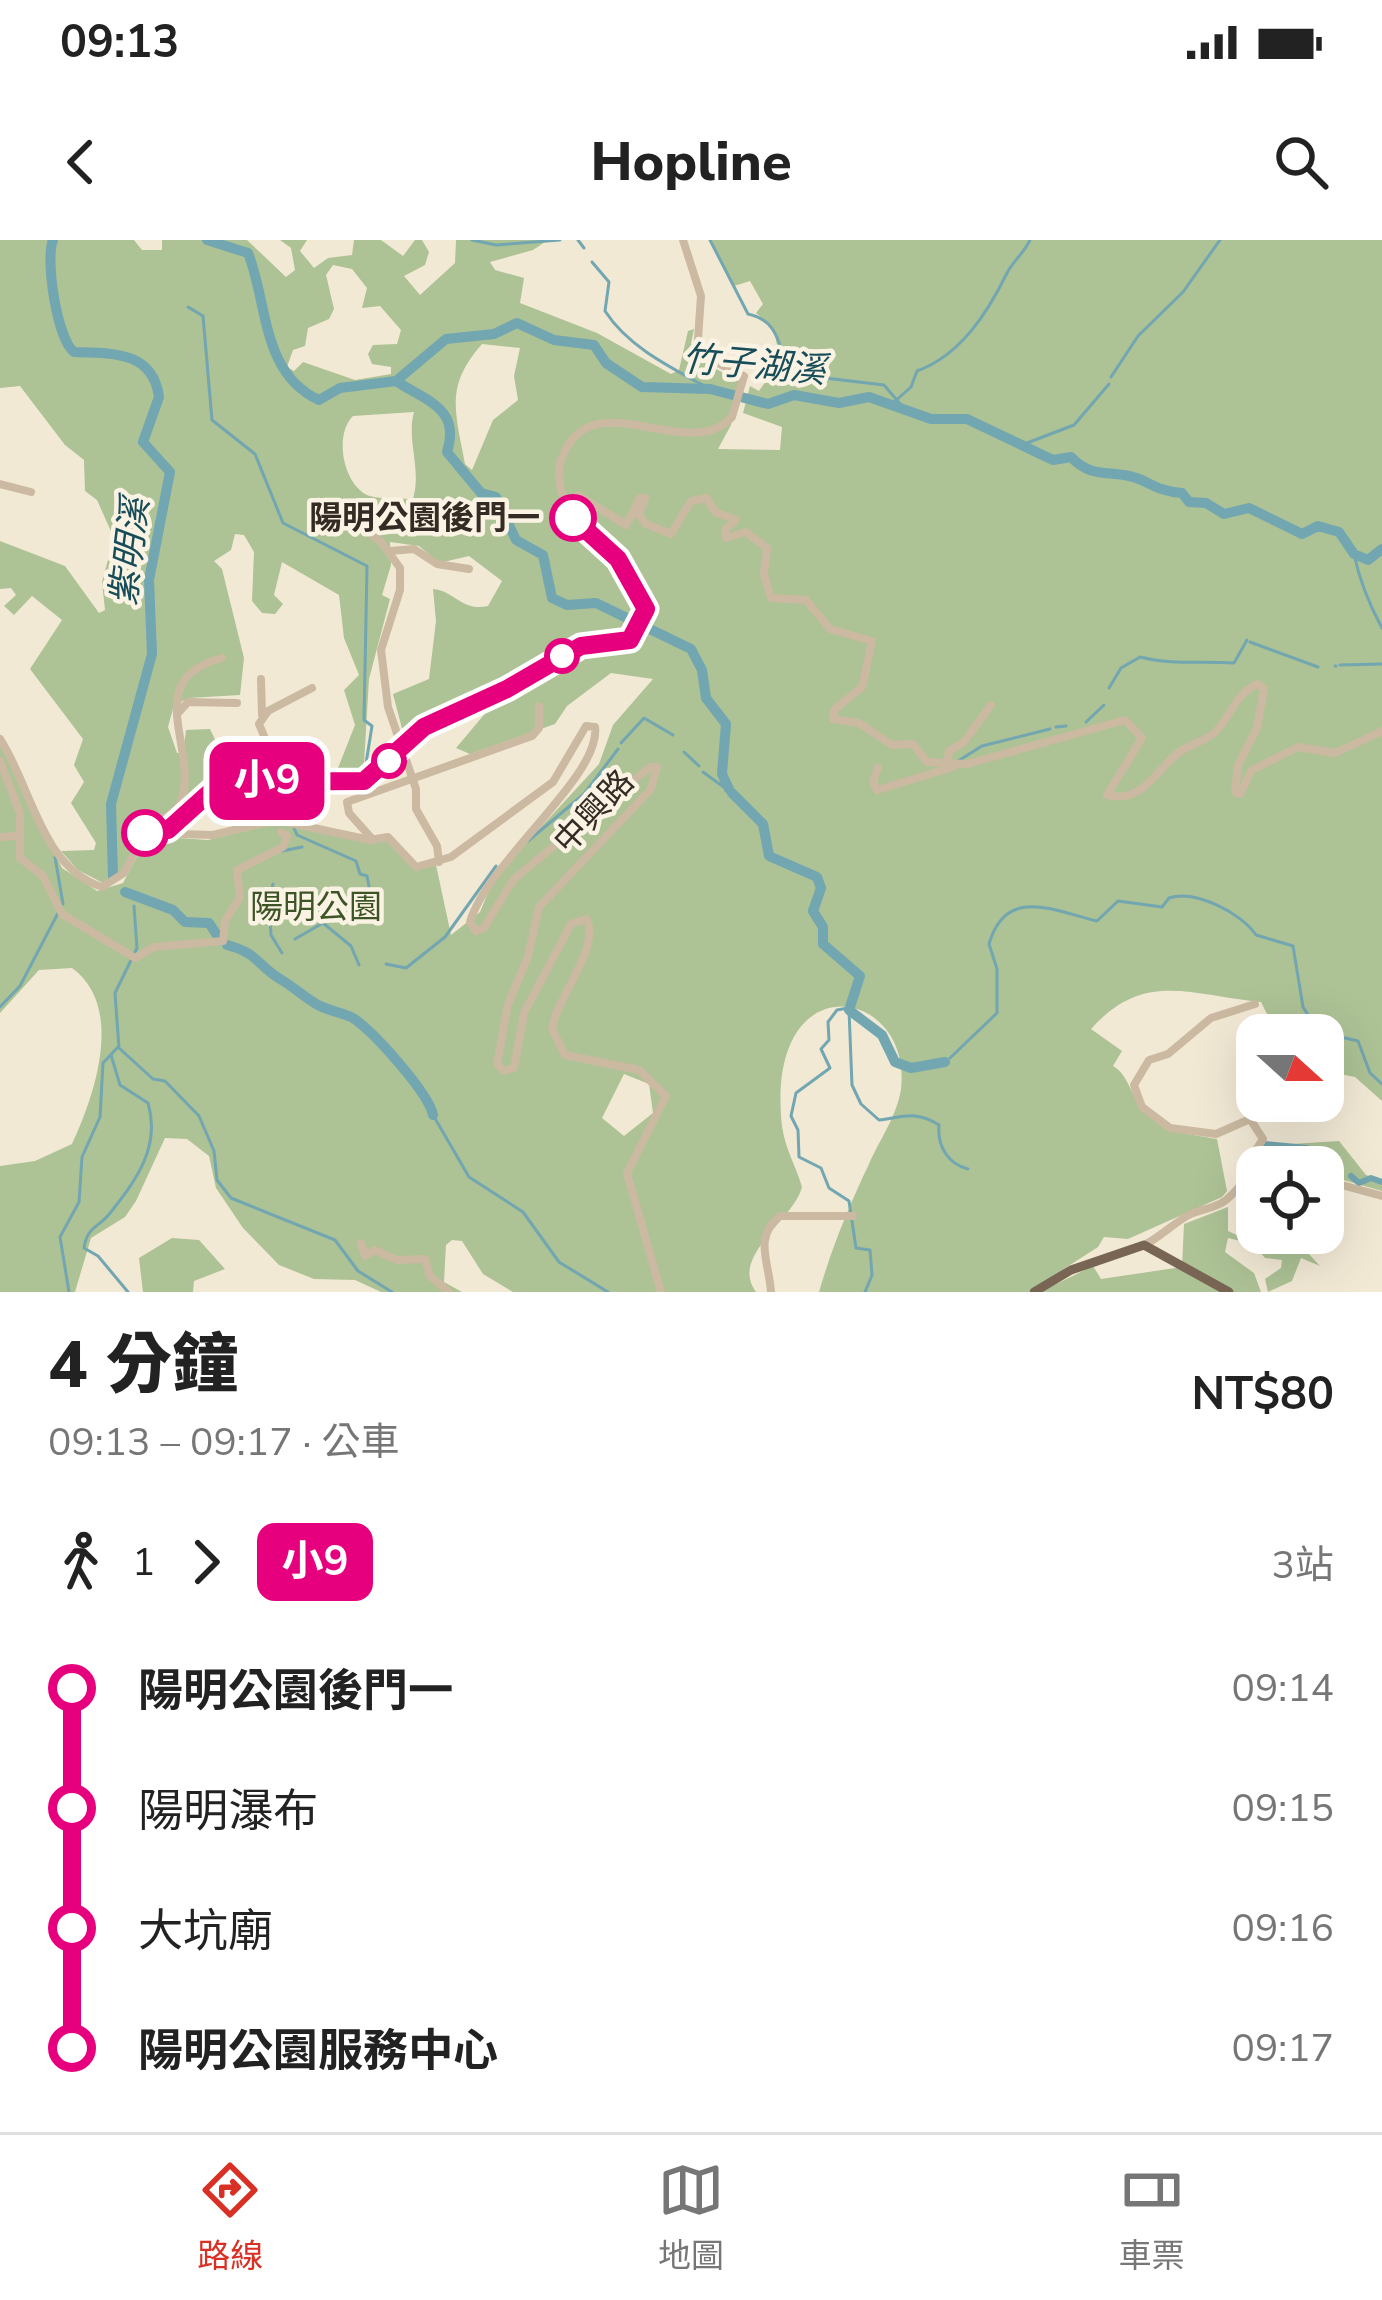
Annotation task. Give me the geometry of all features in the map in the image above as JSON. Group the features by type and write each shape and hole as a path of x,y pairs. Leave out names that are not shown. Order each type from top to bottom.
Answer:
{"main road":[{"path":"1034,1292 1071,1270 1144,1245 1229,1292"}],"street":[{"path":"168,830 218,785 364,781 424,727 507,689 581,646 630,640 638,632 646,609 627,572 573,518 558,472 567,445 578,432 619,422 704,434 722,427 735,408 743,386 741,373 697,352 701,296 683,240"},
{"path":"0,484 31,492"},
{"path":"588,534 578,495 626,525 645,498 640,515 646,524 671,534 691,501 707,498 715,512 736,520 724,530 726,538 746,532 767,548 764,574 771,598 806,600 830,629 872,641 862,687 834,710 833,719 859,723 892,745 913,744 921,757 951,765"},
{"path":"145,833 168,830 212,835 276,820 397,841 405,859 416,867 439,862 437,846 416,808 416,789 400,749 381,650 402,577 390,551 349,518"},
{"path":"390,551 414,549 437,565 469,569"},
{"path":"0,739 56,853 84,880 102,887 116,882 150,822 174,812 182,796 178,696 194,666 222,658"},
{"path":"261,679 260,731 283,781"},
{"path":"878,768 873,782 878,790 951,765 1125,720 1142,737 1107,795 1126,797 1152,783 1181,751 1214,733 1238,696 1258,683 1264,689 1257,728 1235,778 1234,792 1240,794 1252,770 1298,748 1335,753 1382,731"},
{"path":"262,716 313,688"},
{"path":"177,715 188,702 237,703"},
{"path":"951,765 949,752 964,742 991,705"},
{"path":"373,840 347,802 532,736 539,728 539,706"},
{"name":"中興路","path":"439,862 553,782 586,726 595,727 596,741 580,774 484,888 470,922 476,931 483,929 514,879 650,766 657,767 651,789 539,907 497,1058 499,1069 514,1068 528,1002 571,925 583,917 591,928 552,1021 555,1042 578,1060 648,1073 666,1096 627,1173 661,1292"},
{"path":"0,761 20,813 20,858 43,876 58,911 131,957 154,946 219,944 227,936 225,921 240,897 237,871 283,847 287,836 281,832"},
{"path":"0,837 17,836"},
{"path":"1255,1004 1229,1008 1211,1018 1168,1054 1150,1060 1134,1085 1142,1107 1170,1128 1208,1135 1250,1119 1262,1139 1258,1146"},
{"path":"1344,1186 1382,1196"},
{"path":"1144,1245 1186,1216 1221,1204 1236,1187"},
{"path":"771,1292 762,1243 768,1226 780,1216 853,1216"},
{"path":"361,1243 364,1256 374,1250 397,1260 425,1259 430,1276 449,1292"}],"green space":[{"name":"陽明公園","path":"0,240 134,240 142,250 162,250 162,240 247,240 286,277 295,270 291,248 280,240 307,240 300,251 314,268 328,258 352,255 354,240 381,240 403,256 415,240 422,240 429,252 425,265 404,276 420,295 455,263 456,240 548,240 533,250 490,262 495,270 524,278 520,303 597,333 671,374 679,370 688,331 694,329 691,343 699,360 739,381 731,425 718,449 780,450 782,427 743,413 750,386 759,391 780,361 774,329 756,313 763,304 750,281 734,286 710,240 1382,240 1382,1101 1355,1077 1344,1075 1344,1014 1267,1014 1261,1002 1190,992 1149,993 1130,999 1091,1029 1122,1051 1113,1066 1150,1117 1170,1128 1217,1139 1227,1191 1222,1197 1128,1239 1104,1237 1098,1247 1028,1292 819,1292 841,1227 901,1089 899,1054 885,1028 864,1012 839,1007 815,1014 795,1036 782,1073 782,1126 802,1187 756,1252 750,1279 756,1292 513,1292 483,1274 462,1241 452,1240 446,1245 444,1282 462,1292 381,1292 355,1280 314,1279 279,1265 243,1228 216,1188 209,1156 187,1139 165,1138 125,1217 91,1238 75,1292 0,1292 0,1166 35,1161 72,1144 96,1077 101,1027 88,984 72,968 39,970 0,1013 0,743 62,868 97,891 123,883 148,836 208,840 279,823 370,843 386,840 410,866 436,865 451,935 480,912 494,878 599,764 613,725 653,679 611,673 567,706 555,724 470,754 456,748 488,710 492,693 486,688 404,736 393,694 429,679 436,621 433,589 465,604 488,606 502,581 469,556 439,563 419,546 390,542 391,565 382,595 390,599 369,679 364,764 358,775 345,776 338,768 355,725 344,690 359,675 344,638 339,595 282,562 274,595 283,604 275,614 262,613 252,601 254,552 244,535 235,534 231,550 214,561 222,569 244,658 240,695 189,698 174,705 168,727 177,753 183,753 186,730 210,729 220,750 220,773 192,793 195,798 144,826 121,873 103,883 78,870 61,851 94,850 96,843 71,803 84,782 74,765 83,739 30,669 62,620 32,596 14,615 4,606 16,595 11,588 0,589 0,541 65,566 99,613 105,610 102,582 114,538 97,500 85,491 84,460 65,445 20,386 0,388","holes":["333,265 352,269 367,288 362,308 380,306 401,330 397,344 373,345 368,354 372,364 391,367 391,374 355,380 303,362 294,371 287,367 293,350 305,346 308,328 329,319 334,309 326,275","482,344 520,348 514,376 518,400 493,420 472,470 465,464 456,400 462,373","414,412 413,499 365,494 347,469 343,446 347,424 353,416","624,1074 649,1084 653,1113 624,1136 602,1118"]},
{"path":"1339,1141 1343,1146 1277,1146"},
{"path":"1344,1147 1366,1175 1382,1180 1382,1191 1344,1180"},
{"path":"1228,1207 1228,1231 1236,1240 1228,1238 1225,1252 1254,1273 1261,1292 1040,1292 1093,1266 1101,1279 1182,1267 1184,1224"},
{"path":"172,1238 199,1240 225,1269 194,1281 193,1292 143,1292 139,1258"},
{"path":"1262,1254 1309,1254 1320,1266 1301,1258 1292,1281 1268,1292 1265,1279 1281,1268 1282,1260"}],"waterway":[{"name":"紫明溪","path":"53,240 54,298 68,344 74,352 128,358 149,371 159,397 143,442 170,472 149,580 152,654 111,804 113,878"},
{"name":"竹子湖溪","path":"207,240 248,253 276,355 300,388 319,400 340,388 396,381 446,339 494,334 517,323 554,340 594,345 606,363 642,387 710,389 768,404 794,395 839,403 869,397 931,419 967,419 1053,460 1071,457 1091,470 1182,493 1189,502 1206,503 1224,514 1249,508 1302,534 1318,526 1339,532 1354,554 1368,560 1382,549"},
{"path":"472,240 496,245 560,240"},
{"path":"578,240 584,248"},
{"path":"710,240 748,314 773,330 791,374 884,385 901,405"},
{"path":"893,403 911,387 917,371 947,354 971,331 1030,240"},
{"path":"1111,377 1138,336 1183,292 1220,240"},
{"path":"592,262 609,282 605,311 626,336 710,389"},
{"path":"188,307 203,316 212,420 255,454 283,523 367,566 364,720 372,726 364,776"},
{"path":"396,381 445,415 450,437 447,452 481,493 496,497 516,540 543,555 552,598 567,605 596,603 691,649 702,670 706,698 726,724 722,774 729,789"},
{"path":"1027,443 1074,425 1109,384"},
{"path":"1354,554 1382,628"},
{"path":"666,636 691,649"},
{"path":"1109,688 1121,668 1140,657 1234,663 1247,640"},
{"path":"1250,642 1318,667"},
{"path":"1340,665 1382,664"},
{"path":"1086,722 1104,705"},
{"path":"621,743 644,718 673,735"},
{"path":"1056,727 1066,726"},
{"path":"958,761 982,746 1050,729"},
{"path":"528,841 584,794 618,749"},
{"path":"684,752 699,766"},
{"path":"703,772 736,796"},
{"path":"732,793 763,824 769,856 817,877 821,888 813,911 823,927 823,944 860,976 849,1010 882,1035 895,1062 911,1068 945,1062"},
{"path":"294,828 297,835 356,861 360,874 367,876 376,921"},
{"path":"282,851 302,847"},
{"path":"55,857 63,904"},
{"path":"386,964 406,968 445,937 496,866"},
{"path":"270,896 273,884"},
{"name":"紫明溪","path":"125,892 173,910 185,922 209,923 219,938"},
{"path":"950,1058 997,1013 997,969 989,944 1007,914 1019,908 1048,908 1097,921 1118,901 1162,907 1169,898 1180,896 1217,905 1256,935 1293,946 1303,1007 1319,1032 1358,1041 1370,1073 1382,1084"},
{"path":"269,901 271,935 282,953"},
{"path":"134,906 137,948 115,993 119,1048 153,1079 165,1081 199,1116 214,1151 217,1180 231,1198 335,1240 358,1271 392,1292"},
{"path":"0,1007 20,986 58,913"},
{"path":"295,939 323,923 351,946 359,965"},
{"name":"紫明溪","path":"227,945 251,956 313,1002 362,1025 411,1078 433,1115"},
{"path":"848,1008 837,1010 828,1022 829,1040 821,1049 830,1068 796,1093 791,1116 798,1130 799,1157 821,1168 829,1188 849,1201 856,1248 870,1250 872,1275 865,1292"},
{"path":"849,1010 852,1085 861,1104 879,1120 902,1116 931,1120 939,1125 945,1153 968,1169"},
{"path":"69,1292 60,1237 79,1202 82,1157 100,1117 103,1063 118,1047"},
{"path":"111,1055 120,1085 148,1103 151,1134 137,1175 91,1231 84,1248 98,1256 128,1292"},
{"name":"紫明溪","path":"433,1115 469,1177 523,1212 559,1262 608,1292"},
{"path":"1265,1144 1286,1146"},
{"path":"1351,1176 1359,1183 1371,1178 1382,1182"}],"bus line":[{"name":"小9","path":"145,833 168,830 218,785 230,782 364,781 424,727 507,689 581,646 630,640 646,609 618,559 573,518"}],"place":[{"name":"陽明公園後門一","path":"573,518"}]}
